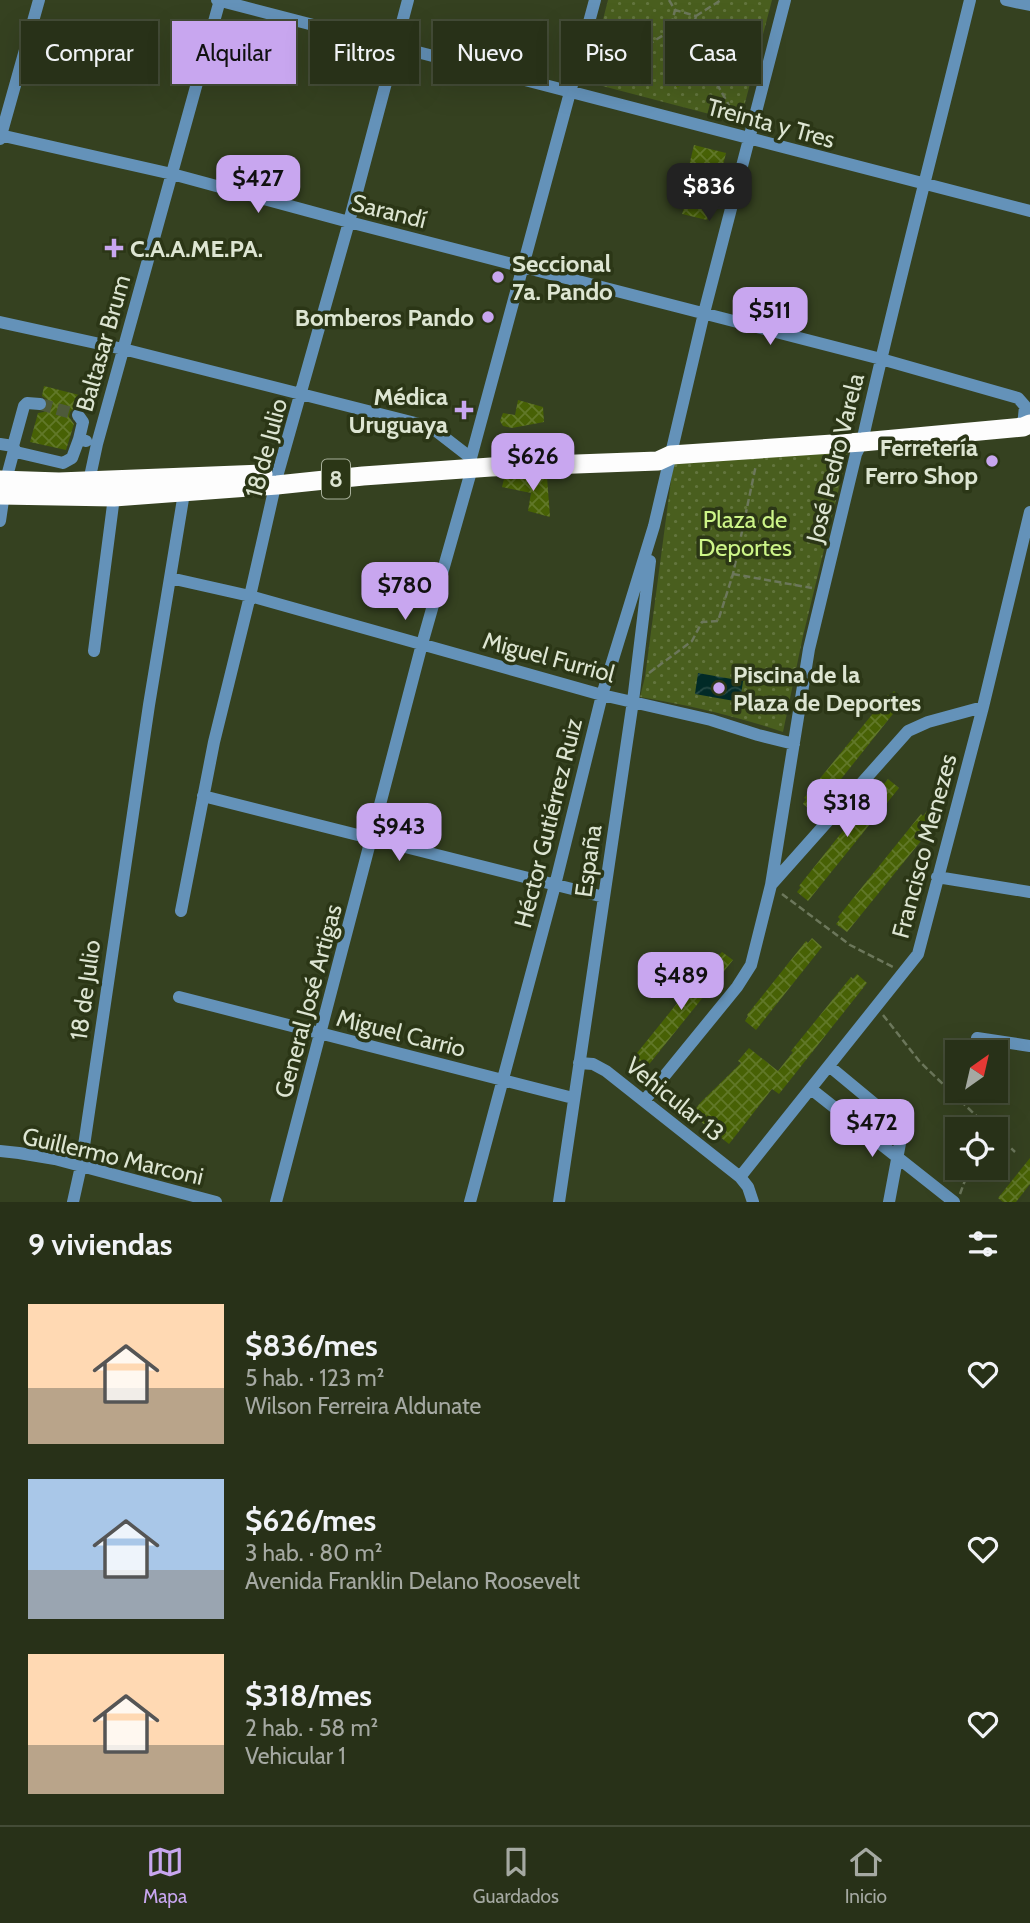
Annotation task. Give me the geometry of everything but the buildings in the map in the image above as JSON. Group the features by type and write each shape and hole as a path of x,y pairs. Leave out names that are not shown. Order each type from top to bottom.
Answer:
{"highway":[{"name":"8","path":"3,488 88,488 277,479 472,463 657,461 671,455 862,442 1027,425"},
{"name":"8","path":"3,488 61,472 88,488 114,497 184,492 277,479"}],"street":[{"path":"0,136 39,0"},
{"name":"Treinta y Tres","path":"219,0 310,24"},
{"name":"Baltasar Brum","path":"88,488 97,444 219,0"},
{"name":"18 de Julio","path":"403,21 408,0"},
{"name":"General José Artigas","path":"276,1202 595,0"},
{"name":"Héctor Gutiérrez Ruiz","path":"470,1202 603,695 654,526 704,313 785,0"},
{"name":"José Pedro Varela","path":"644,1101 737,987 751,965 771,885 809,649 970,0"},
{"path":"1006,0 1030,5"},
{"name":"Treinta y Tres","path":"419,53 1030,211"},
{"name":"18 de Julio","path":"181,911 214,742 277,479 386,84"},
{"name":"Sarandí","path":"0,136 172,174 881,359 1018,398 1025,406 1027,425"},
{"path":"0,322 123,349 430,427 472,463"},
{"path":"0,521 9,446 24,406 27,403 40,404"},
{"path":"9,446 16,452 61,472 72,458 79,439 83,422 78,415"},
{"path":"79,439 97,444"},
{"name":"18 de Julio","path":"73,1202 81,1166 129,835 184,492"},
{"path":"93,651 114,497"},
{"name":"Francisco Menezes","path":"740,1177 918,954 983,707 1030,512"},
{"name":"España","path":"559,1202 633,701 654,526"},
{"name":"Miguel Furriol","path":"170,578 250,596 603,695 711,720 794,744"},
{"path":"771,885 908,731 928,722 983,707"},
{"path":"203,796 604,897"},
{"path":"937,877 1030,892"},
{"name":"Miguel Carrio","path":"178,997 573,1098"},
{"path":"977,1038 1030,1045"},
{"name":"Vehicular 13","path":"579,1063 593,1064 606,1071 740,1177"},
{"path":"829,1066 900,1124 901,1138 889,1202"},
{"path":"811,1088 955,1202"},
{"name":"Guillermo Marconi","path":"0,1152 43,1157 216,1202"},
{"path":"740,1177 748,1187 753,1202"}],"path":[{"path":"669,0 675,10 696,16"},
{"path":"695,21 696,16 721,0"},
{"path":"672,21 675,10"},
{"path":"570,93 665,34"},
{"path":"718,84 748,138"},
{"path":"634,680 645,677 692,641 702,622 718,621 733,574 762,449"},
{"path":"733,574 824,590"},
{"path":"771,885 850,945 904,973"},
{"path":"877,1007 920,1062 976,1116"},
{"path":"1008,1145 1015,1152"},
{"path":"955,1202 964,1180"}],"green space":[{"path":"608,0 772,0 761,42 761,21 665,21 665,84 750,84 740,122 595,84 651,84 651,21 603,21"},
{"name":"Plaza de Deportes","path":"849,447 803,636 783,732 712,712 640,697 645,677 674,458"}],"water":[{"name":"Piscina de la Plaza de Deportes","path":"698,673 743,681 740,702 695,694"}],"tunnel":[{"path":"40,404 78,415"}],"place":[{"name":"C.A.A.ME.PA.","path":"114,248"},
{"name":"Seccional 7a. Pando","path":"498,277"},
{"name":"Bomberos Pando","path":"488,317"},
{"name":"Médica Uruguaya","path":"464,410"},
{"name":"Ferretería Ferro Shop","path":"992,461"},
{"name":"Piscina de la Plaza de Deportes","path":"719,688"}]}
